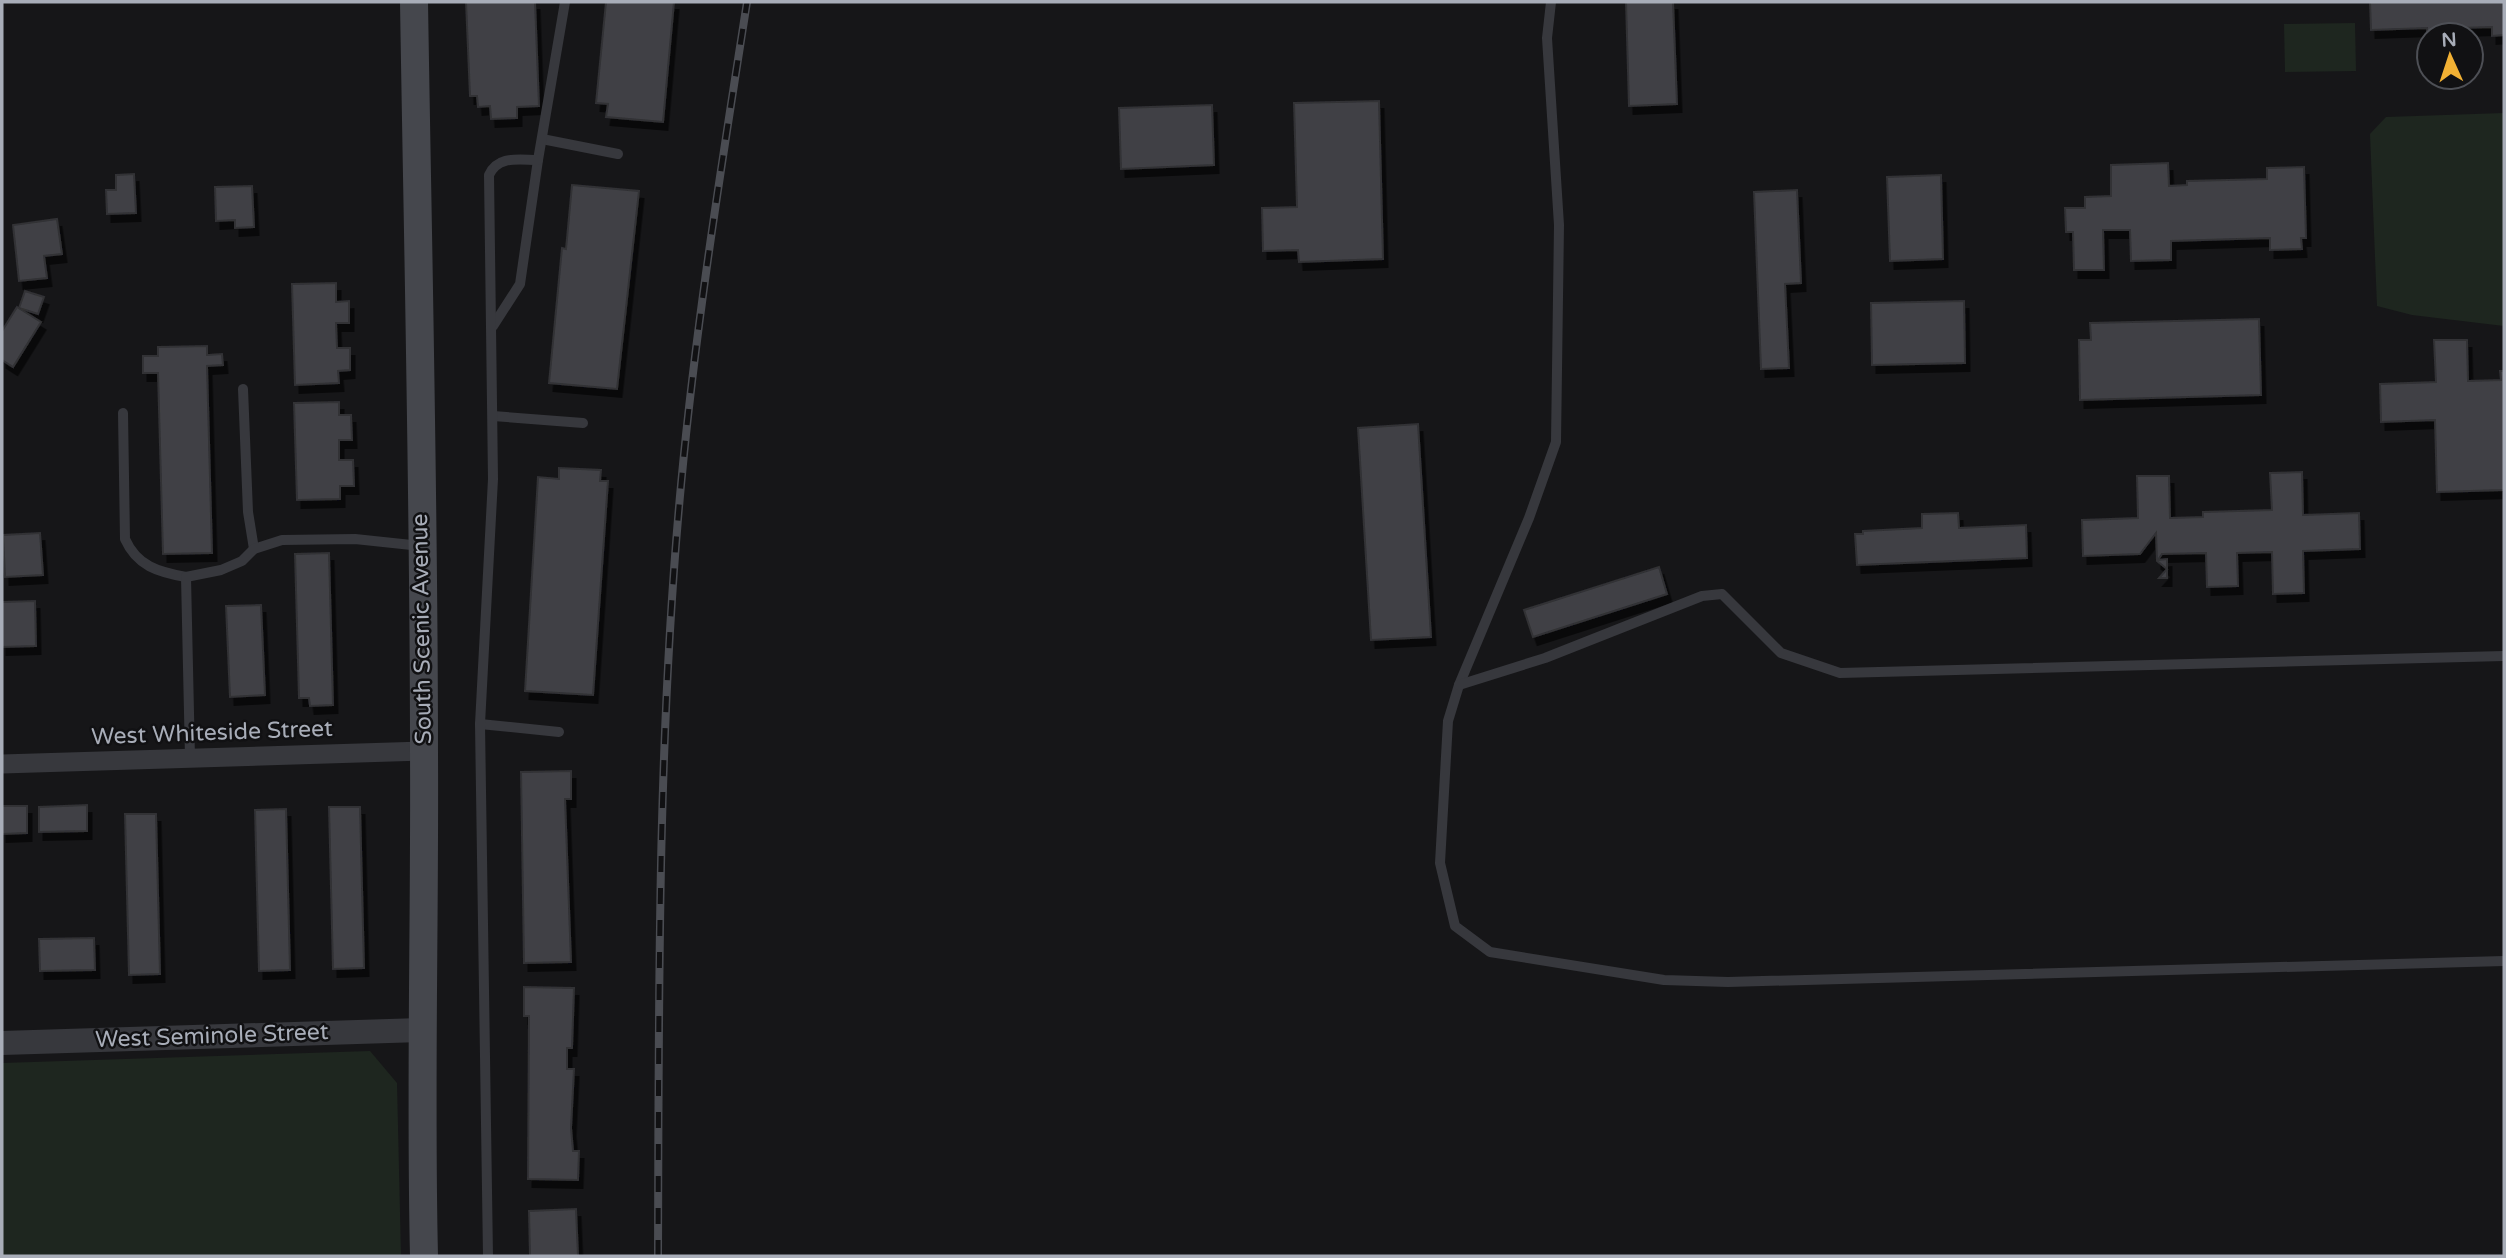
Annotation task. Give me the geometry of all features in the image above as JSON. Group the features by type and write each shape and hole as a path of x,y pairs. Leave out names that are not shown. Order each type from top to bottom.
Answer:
{"main road":[{"name":"South Scenic Avenue","path":"414,2 424,751 425,950 421,1030 424,1256"}],"street":[{"name":"West Whiteside Street","path":"2,764 424,751"},
{"name":"West Seminole Street","path":"2,1043 421,1030"}],"lane":[{"path":"493,327 520,284 565,2"},
{"path":"1551,2 1547,38 1559,247 1556,442 1529,518 1459,685 1446,746 1440,863 1455,926 1490,953 1664,980 1728,982 2504,961"},
{"path":"542,139 618,154"},
{"path":"488,1256 480,724 493,480 489,175 494,165 503,160 538,160"},
{"path":"243,389 248,512 254,549"},
{"path":"123,413 125,540 131,553 143,564 161,572 186,577 221,570 242,561 254,549 282,540 331,539 421,546"},
{"path":"493,416 583,423"},
{"path":"186,577 191,758"},
{"path":"1459,685 1545,658 1702,596 1722,594 1781,653 1840,673 2504,656"},
{"path":"480,724 559,732"}],"shaded area":[{"path":"2355,23 2356,71 2285,72 2284,24"},
{"path":"2504,113 2504,326 2412,315 2377,306 2370,134 2386,117"},
{"path":"370,1051 397,1083 401,1256 2,1256 2,1063"}],"building":[{"path":"466,2 535,2 539,106 517,107 517,118 491,119 490,106 478,107 477,96 470,96"},
{"path":"606,2 674,2 663,122 606,117 608,104 596,103"},
{"path":"1626,2 1673,2 1677,104 1629,106"},
{"path":"2370,2 2504,2 2504,35 2492,36 2492,27 2485,27 2485,21 2415,21 2415,28 2371,30"},
{"path":"1379,101 1383,259 1299,262 1298,250 1263,251 1262,208 1297,207 1294,103"},
{"path":"1212,105 1214,165 1121,169 1119,108"},
{"path":"2168,163 2169,186 2187,185 2187,181 2267,179 2267,168 2304,167 2306,238 2301,238 2302,249 2270,250 2270,238 2171,241 2171,260 2131,261 2130,230 2103,230 2104,270 2074,270 2073,232 2066,232 2065,208 2085,208 2085,197 2111,196 2111,165"},
{"path":"134,174 136,213 107,214 106,190 116,190 116,175"},
{"path":"1941,175 1943,259 1890,261 1887,177"},
{"path":"572,185 639,191 617,389 549,383 562,248 566,249"},
{"path":"252,186 254,227 235,228 235,220 216,221 215,187"},
{"path":"1797,190 1801,283 1785,284 1789,368 1761,369 1754,192"},
{"path":"57,219 62,254 44,256 47,278 19,281 13,225"},
{"path":"336,283 336,302 349,301 349,323 336,323 337,348 350,348 350,370 338,371 339,383 295,385 292,284"},
{"path":"25,291 44,297 38,314 19,308"},
{"path":"1964,301 1965,363 1872,365 1871,303"},
{"path":"17,307 41,322 13,367 2,360 2,331"},
{"path":"2259,319 2261,395 2080,400 2079,340 2091,340 2090,323"},
{"path":"2434,340 2467,340 2468,381 2501,380 2500,371 2504,371 2504,490 2437,492 2435,420 2381,422 2380,384 2436,382"},
{"path":"207,346 207,355 222,354 223,365 207,366 212,553 163,554 158,373 143,373 143,356 158,356 158,347"},
{"path":"339,402 339,415 351,415 352,440 339,440 339,460 353,460 354,486 340,486 340,499 297,500 294,403"},
{"path":"1418,424 1431,637 1371,640 1358,428"},
{"path":"559,468 601,470 600,481 608,481 593,695 525,691 538,477 559,479"},
{"path":"2302,472 2303,515 2359,513 2360,549 2303,551 2304,593 2273,594 2272,552 2237,553 2238,586 2207,587 2206,553 2162,554 2158,560 2167,559 2167,569 2157,561 2156,533 2140,554 2083,556 2082,520 2138,518 2137,476 2169,476 2170,518 2203,517 2203,512 2272,510 2270,473"},
{"path":"1958,513 1959,528 2026,525 2027,558 1857,565 1855,534 1863,534 1863,531 1922,528 1922,514"},
{"path":"40,533 43,575 5,577 3,535"},
{"path":"329,553 333,705 310,706 309,698 299,698 295,554"},
{"path":"1659,567 1667,594 1533,637 1524,610"},
{"path":"2167,569 2167,578 2159,578"},
{"path":"35,601 36,646 2,647 2,602"},
{"path":"261,605 265,695 230,697 226,606"},
{"path":"571,771 571,799 565,799 571,962 524,963 521,772"},
{"path":"87,805 87,831 39,832 39,807"},
{"path":"2,806 27,806 27,833 2,834"},
{"path":"329,807 360,807 364,968 333,969"},
{"path":"286,809 290,970 259,971 255,810"},
{"path":"125,814 156,814 160,974 129,975"},
{"path":"94,938 95,970 40,971 39,939"},
{"path":"524,987 574,988 572,1048 567,1048 567,1069 574,1069 571,1128 573,1151 579,1151 578,1180 528,1179 529,1016 524,1016"},
{"path":"576,1209 578,1256 530,1256 529,1211"}],"railway":[{"path":"658,1256 663,774 673,581 694,364 747,2"}]}
